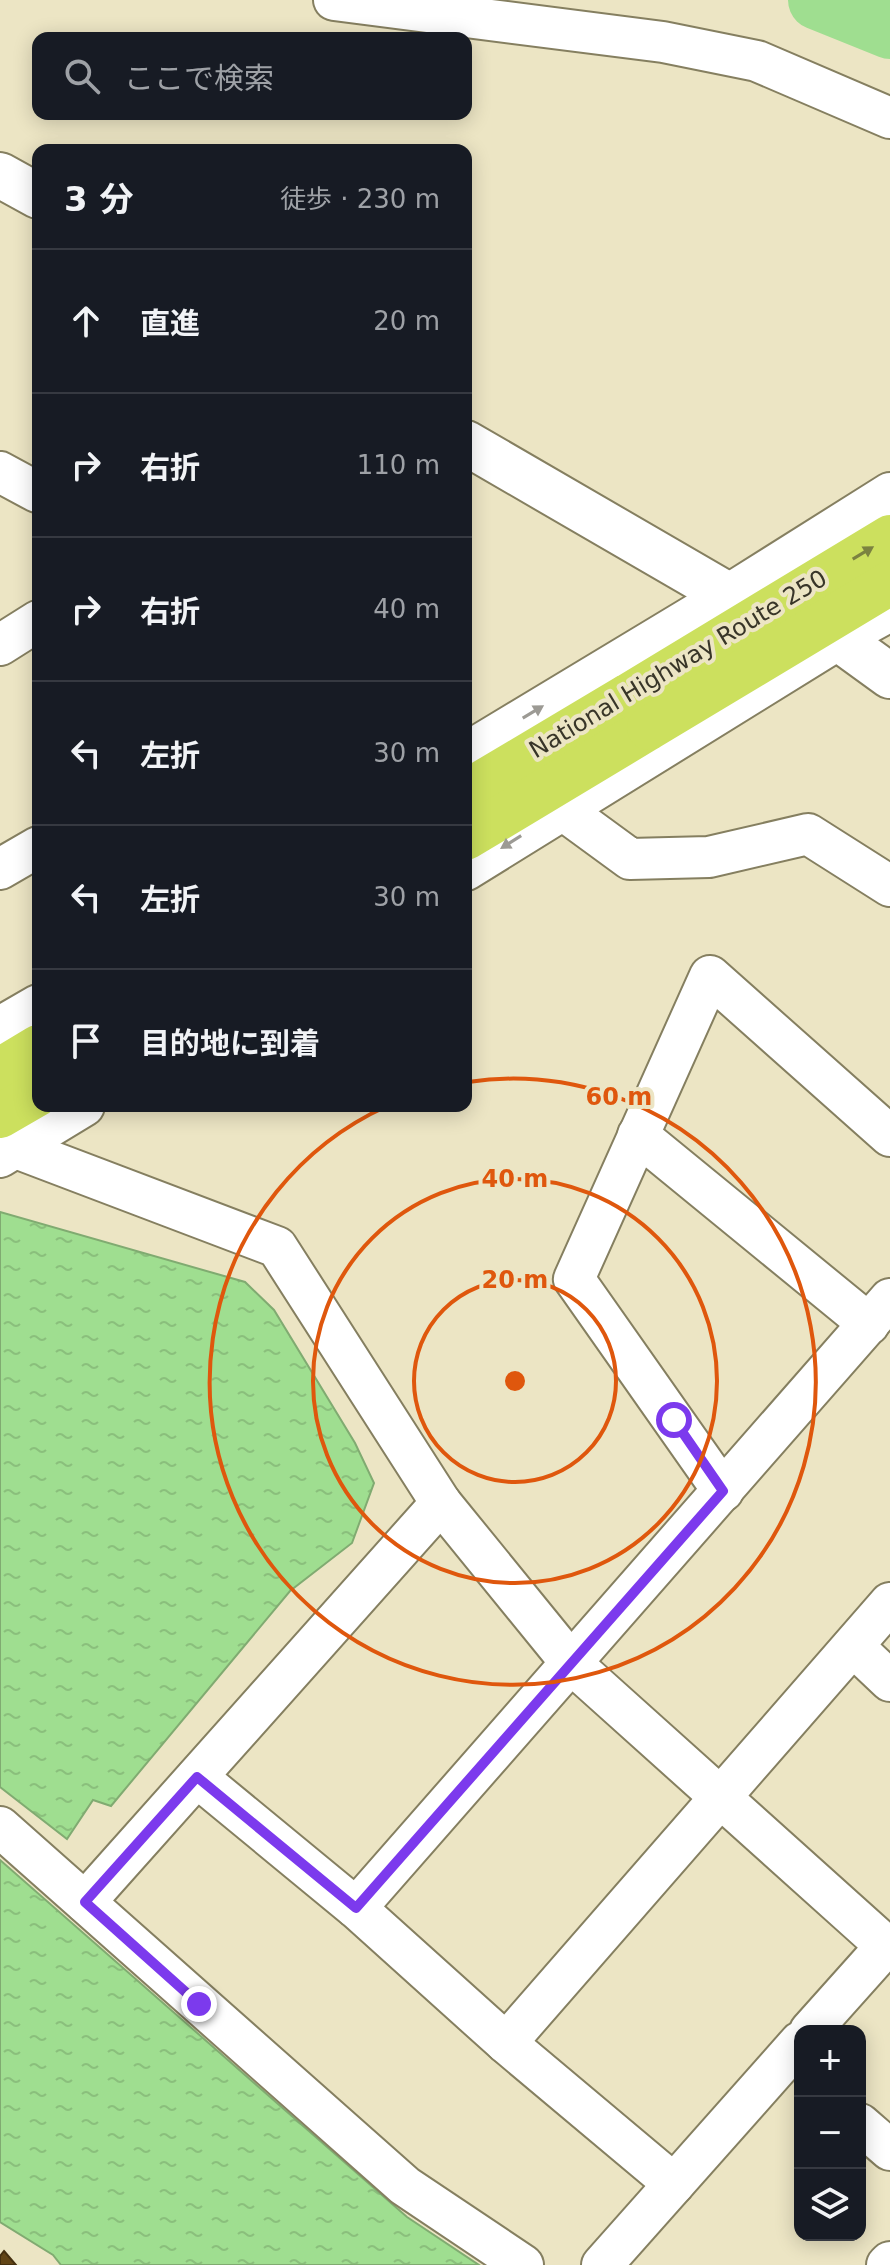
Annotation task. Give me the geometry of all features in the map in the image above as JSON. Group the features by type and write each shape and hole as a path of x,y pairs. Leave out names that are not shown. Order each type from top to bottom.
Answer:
{"highway":[{"name":"National Highway Route 250","path":"472,834 639,712 890,537"},
{"name":"National Highway Route 250","path":"472,789 639,712 890,583"},
{"path":"0,1070 32,1051"},
{"path":"5,1141 32,1103"}],"street":[{"path":"334,0 663,42 757,61 890,118"},
{"path":"0,175 32,193"},
{"path":"472,446 728,595 839,639 890,676"},
{"path":"0,472 32,489"},
{"path":"472,749 890,493"},
{"path":"472,866 839,639 890,611"},
{"path":"0,645 32,625"},
{"path":"563,810 630,859 709,857 808,834 890,886"},
{"path":"0,869 32,850"},
{"path":"723,1491 574,1279 710,976 890,1136"},
{"path":"0,1027 32,1008"},
{"path":"5,1141 70,1112"},
{"path":"356,1908 879,1311 638,1135"},
{"path":"5,1141 277,1247 441,1503 572,1664 886,1946 821,2025"},
{"path":"85,1902 441,1503"},
{"path":"506,2043 890,1603"},
{"path":"853,1646 890,1681"},
{"path":"197,1777 356,1908 506,2043 674,2184"},
{"path":"0,1827 405,2186 523,2265"},
{"path":"602,2265 794,2056"},
{"path":"866,2129 890,2150"}],"water":[{"path":"0,1212 245,1282 274,1310 355,1443 374,1483 352,1543 290,1591 111,1806 93,1800 67,1839 0,1787"},
{"path":"0,1860 407,2217 479,2265 61,2265 53,2255 0,2222"}],"building":[{"path":"4,2251 16,2265 0,2265 0,2256"}],"waterway":[{"path":"818,0 890,29"}],"route":[{"path":"199,2004 85,1902 197,1777 356,1908 723,1491 674,1420"}]}
